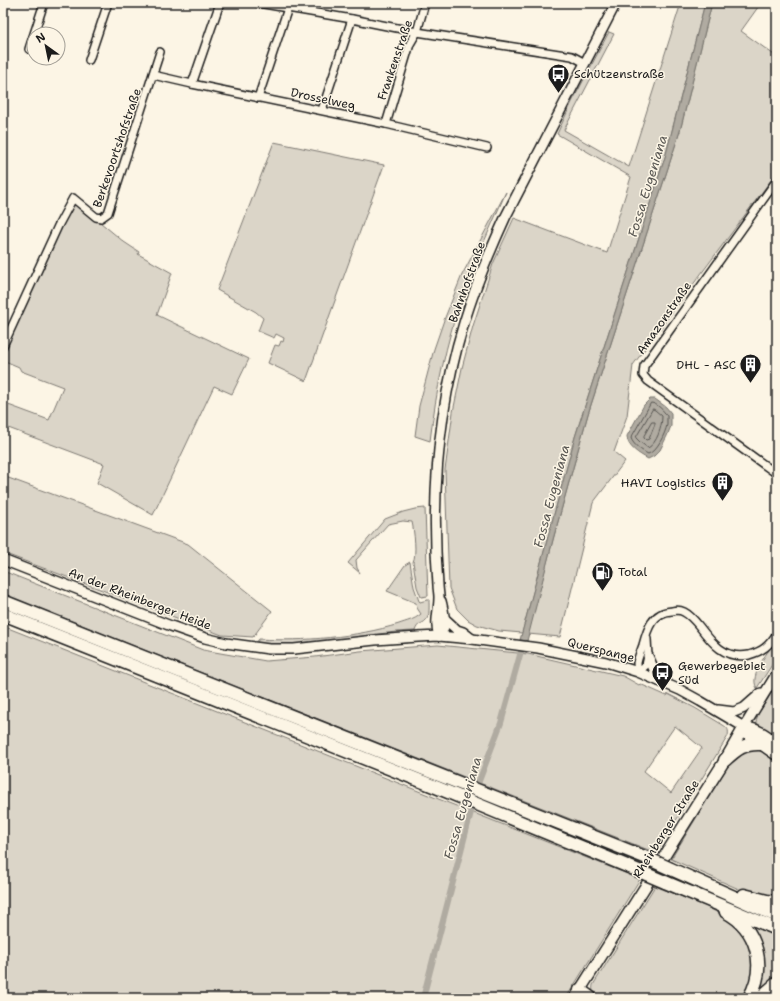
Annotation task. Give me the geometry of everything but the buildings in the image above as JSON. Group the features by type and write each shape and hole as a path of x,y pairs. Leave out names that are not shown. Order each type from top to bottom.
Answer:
{"highway":[{"path":"3,601 647,858 777,916"},
{"path":"3,614 431,785 777,929"},
{"path":"744,728 761,744 777,754"},
{"path":"744,728 754,730 777,744"},
{"path":"725,760 739,748 754,743 761,744"},
{"path":"701,882 717,883 742,894 766,901 777,902"},
{"path":"713,902 719,909 741,923 752,938 757,951 759,964 757,976 753,991 749,998"},
{"path":"760,998 777,983"},
{"path":"577,994 591,998"}],"main road":[{"name":"Rheinberger Straße","path":"577,994 744,728"}],"street":[{"path":"36,26 44,3"},
{"path":"89,60 108,3"},
{"path":"192,84 220,3"},
{"path":"258,3 290,5 417,32 572,56 585,63"},
{"name":"Frankenstraße","path":"386,124 410,44 417,32 425,3"},
{"name":"Bahnhofstraße","path":"439,636 436,628 439,597 435,533 436,473 445,405 462,330 481,272 500,227 616,3"},
{"path":"258,98 290,5"},
{"path":"322,110 352,19"},
{"name":"Berkevoortshofstraße","path":"3,346 72,198 96,217 101,218 108,213 160,52"},
{"name":"Drosselweg","path":"153,75 258,98 322,110 487,148"},
{"name":"Amazonstraße","path":"777,180 644,366 643,375 648,382 777,474"},
{"name":"An der Rheinberger Heide","path":"3,560 171,626 205,638 226,643 269,649 294,649 418,636 439,636"},
{"name":"Bahnhofstraße","path":"439,597 444,618 444,628 439,636"},
{"path":"638,672 638,663 647,631 656,617 668,611 678,610 683,612 694,620 710,641 718,648 730,654 745,656 756,653 771,643 777,634"},
{"path":"444,618 457,630 464,632 472,639"},
{"path":"638,672 646,665 648,656 647,631"},
{"name":"Querspange","path":"439,636 538,648 606,662 638,672 690,695 744,728"},
{"path":"648,656 659,681"},
{"name":"Rheinberger Straße","path":"744,728 777,672"},
{"path":"714,709 734,712 744,708 767,689"}],"shaded area":[{"path":"681,3 705,3 666,154 575,437 522,633 499,631 477,625 468,620 457,609 449,588 445,470 453,412 462,368 473,326 493,264 514,218 607,253 631,177 557,134 609,32 614,34 564,130 629,167"},
{"path":"712,3 761,3 741,31 777,57 777,172 633,365 627,416 614,452 625,461 593,503 560,637 528,634 588,414 680,131"},
{"path":"274,142 384,165 306,381 268,363 275,345 279,346 281,341 283,342 284,338 276,334 274,338 258,331 263,318 256,312 217,290"},
{"path":"506,192 472,269 456,314 442,367 430,441 415,436 419,406 434,349 444,320 462,275"},
{"path":"73,204 83,208 124,242 139,252 138,254 172,273 157,315 249,359 232,394 214,386 153,515 97,483 104,464 3,426 3,403 49,420 63,387 21,371 19,367 3,359 3,353 20,312 69,207"},
{"path":"3,476 188,544 272,611 253,637 222,635 3,553"},
{"path":"425,508 428,596 421,597 417,587 413,562 415,548 412,522 403,521 388,524 356,560 357,568 360,573 348,563 385,519 403,512"},
{"path":"410,562 414,587 419,601 429,600 428,616 425,622 417,626 415,631 375,634 296,645 256,643 259,639 293,640 329,638 365,632 399,624 416,618 421,614 416,603 387,591 405,565"},
{"path":"3,571 203,650 266,661 315,657 360,651 438,645 528,654 623,676 639,685 640,684 667,696 668,694 725,726 728,729 728,736 656,853 3,594","holes":["675,726 702,748 671,793 644,771"]},
{"path":"3,626 640,879 566,998 3,998"},
{"path":"777,638 777,657 757,688 755,677 765,655"},
{"path":"777,684 777,740 760,727 756,721 758,714"},
{"path":"752,746 777,757 777,898 760,896 741,890 671,859 731,761"},
{"path":"655,886 705,906 739,926 750,943 754,970 745,998 597,998 593,992 593,985"},
{"path":"743,920 777,936 777,979 755,998 759,977"}],"water":[{"path":"705,3 712,3 680,131 588,414 527,641 520,640 575,437 666,154"},
{"path":"650,399 655,399 666,407 671,413 671,426 660,450 648,459 631,447 627,436 644,405"}],"waterway":[{"name":"Fossa Eugeniana","path":"423,998 479,781 501,723 523,644"}],"place":[{"name":"Schützenstraße","path":"559,94"},
{"name":"DHL - ASC","path":"751,384"},
{"name":"HAVI Logistics","path":"722,502"},
{"name":"Total","path":"603,592"},
{"name":"Gewerbegebiet Süd","path":"663,692"}]}
